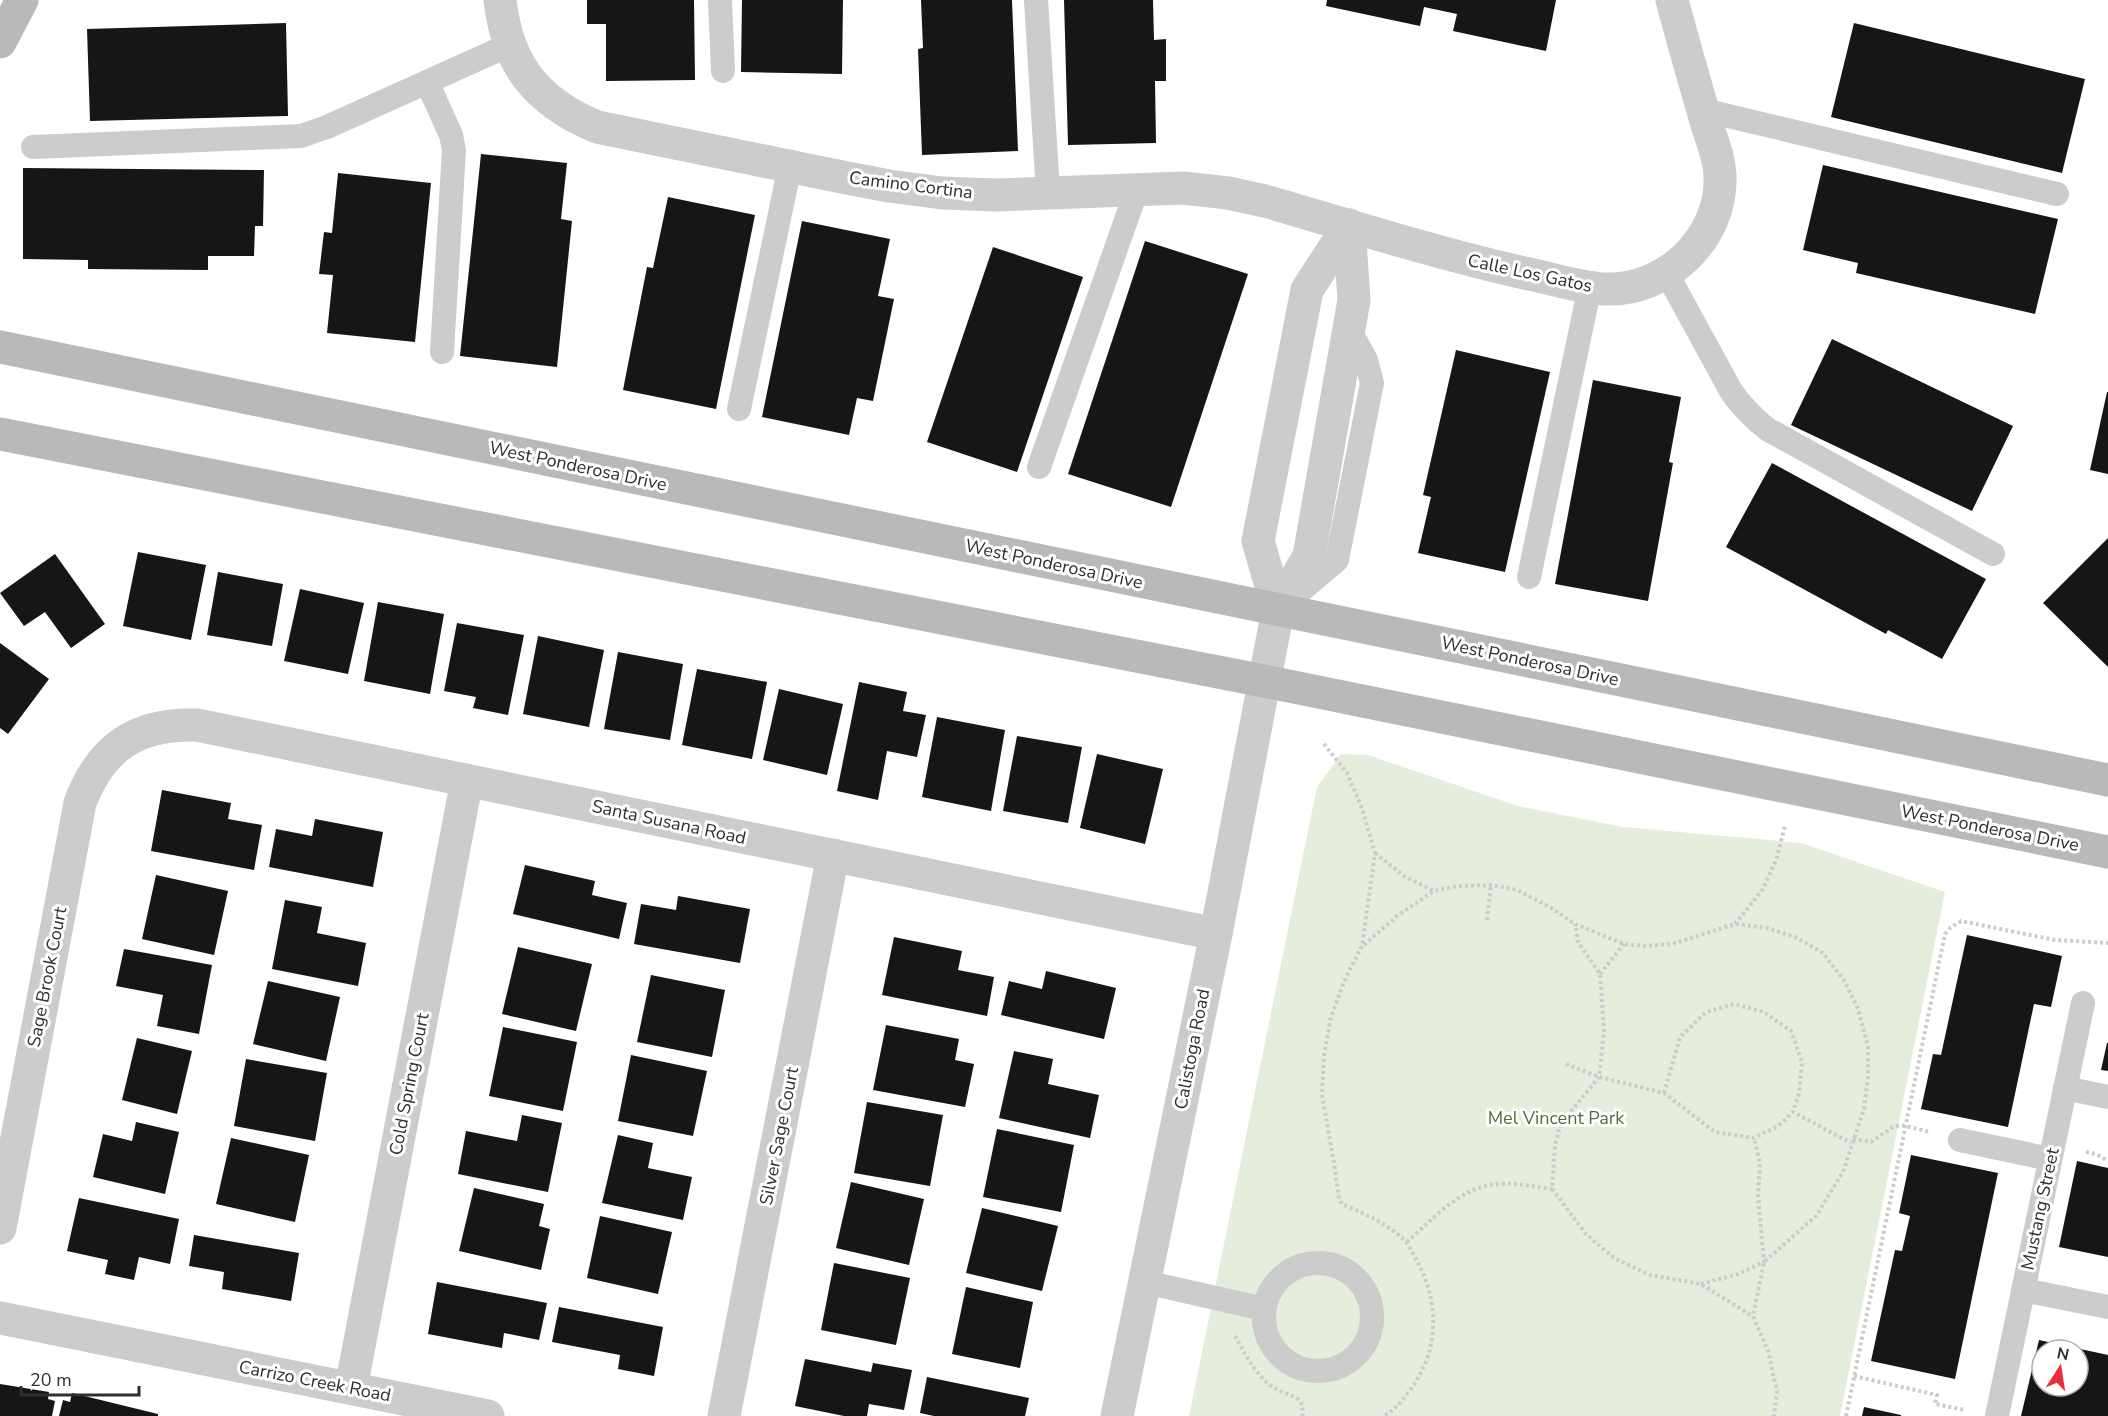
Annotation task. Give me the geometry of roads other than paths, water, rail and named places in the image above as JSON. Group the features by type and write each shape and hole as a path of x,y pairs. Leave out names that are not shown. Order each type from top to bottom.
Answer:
{"main road":[{"path":"0,42 22,0"},
{"name":"West Ponderosa Drive","path":"0,347 2108,780"},
{"name":"West Ponderosa Drive","path":"0,434 1264,681 2108,852"}],"street":[{"name":"Camino Cortina","path":"500,0 502,20 509,45 520,67 535,87 553,104 597,127 889,186 942,193 996,195 1183,189 1228,193 1265,201 1349,225"},
{"name":"Calle Los Gatos","path":"1349,225 1462,258 1604,289 1630,287 1655,279 1677,265 1696,247 1709,226 1717,202 1720,177 1717,152 1702,110 1672,0"},
{"path":"1264,681 1278,610 1309,556 1354,300 1349,225"},
{"path":"1278,610 1258,541 1307,290 1349,225"},
{"name":"Calistoga Road","path":"1118,1416 1216,934 1264,681"},
{"name":"Santa Susana Road","path":"125,741 154,728 175,724 197,725 1216,934"},
{"name":"Sage Brook Court","path":"0,1228 80,803 87,783 99,764 125,741"},
{"name":"Cold Spring Court","path":"351,1388 467,780"},
{"name":"Silver Sage Court","path":"724,1416 833,855"},
{"name":"Carrizo Creek Road","path":"0,1318 489,1416"}],"lane":[{"path":"720,0 723,71"},
{"path":"1036,0 1048,192"},
{"path":"33,147 300,136 327,127 509,45"},
{"path":"427,82 453,142 442,352"},
{"path":"1702,110 2057,195"},
{"path":"740,409 790,166"},
{"path":"1039,467 1137,189"},
{"path":"1666,272 1731,391 1754,418 1767,429 1994,554"},
{"path":"1529,577 1590,286"},
{"name":"Mustang Street","path":"1997,1416 2083,1003"},
{"path":"2065,1088 2108,1097"},
{"path":"1960,1140 2050,1159"},
{"path":"1311,1263 1329,1264 1346,1270 1359,1281 1369,1296 1373,1313 1371,1332 1363,1348 1350,1362 1334,1370 1316,1372 1298,1368 1282,1359 1270,1345 1264,1327 1264,1309 1269,1293 1280,1278 1295,1268 1311,1263"},
{"path":"1145,1282 1264,1309"},
{"path":"2023,1290 2108,1307"}],"park label":[{"name":"Mel Vincent Park","path":"1556,1118"}]}
